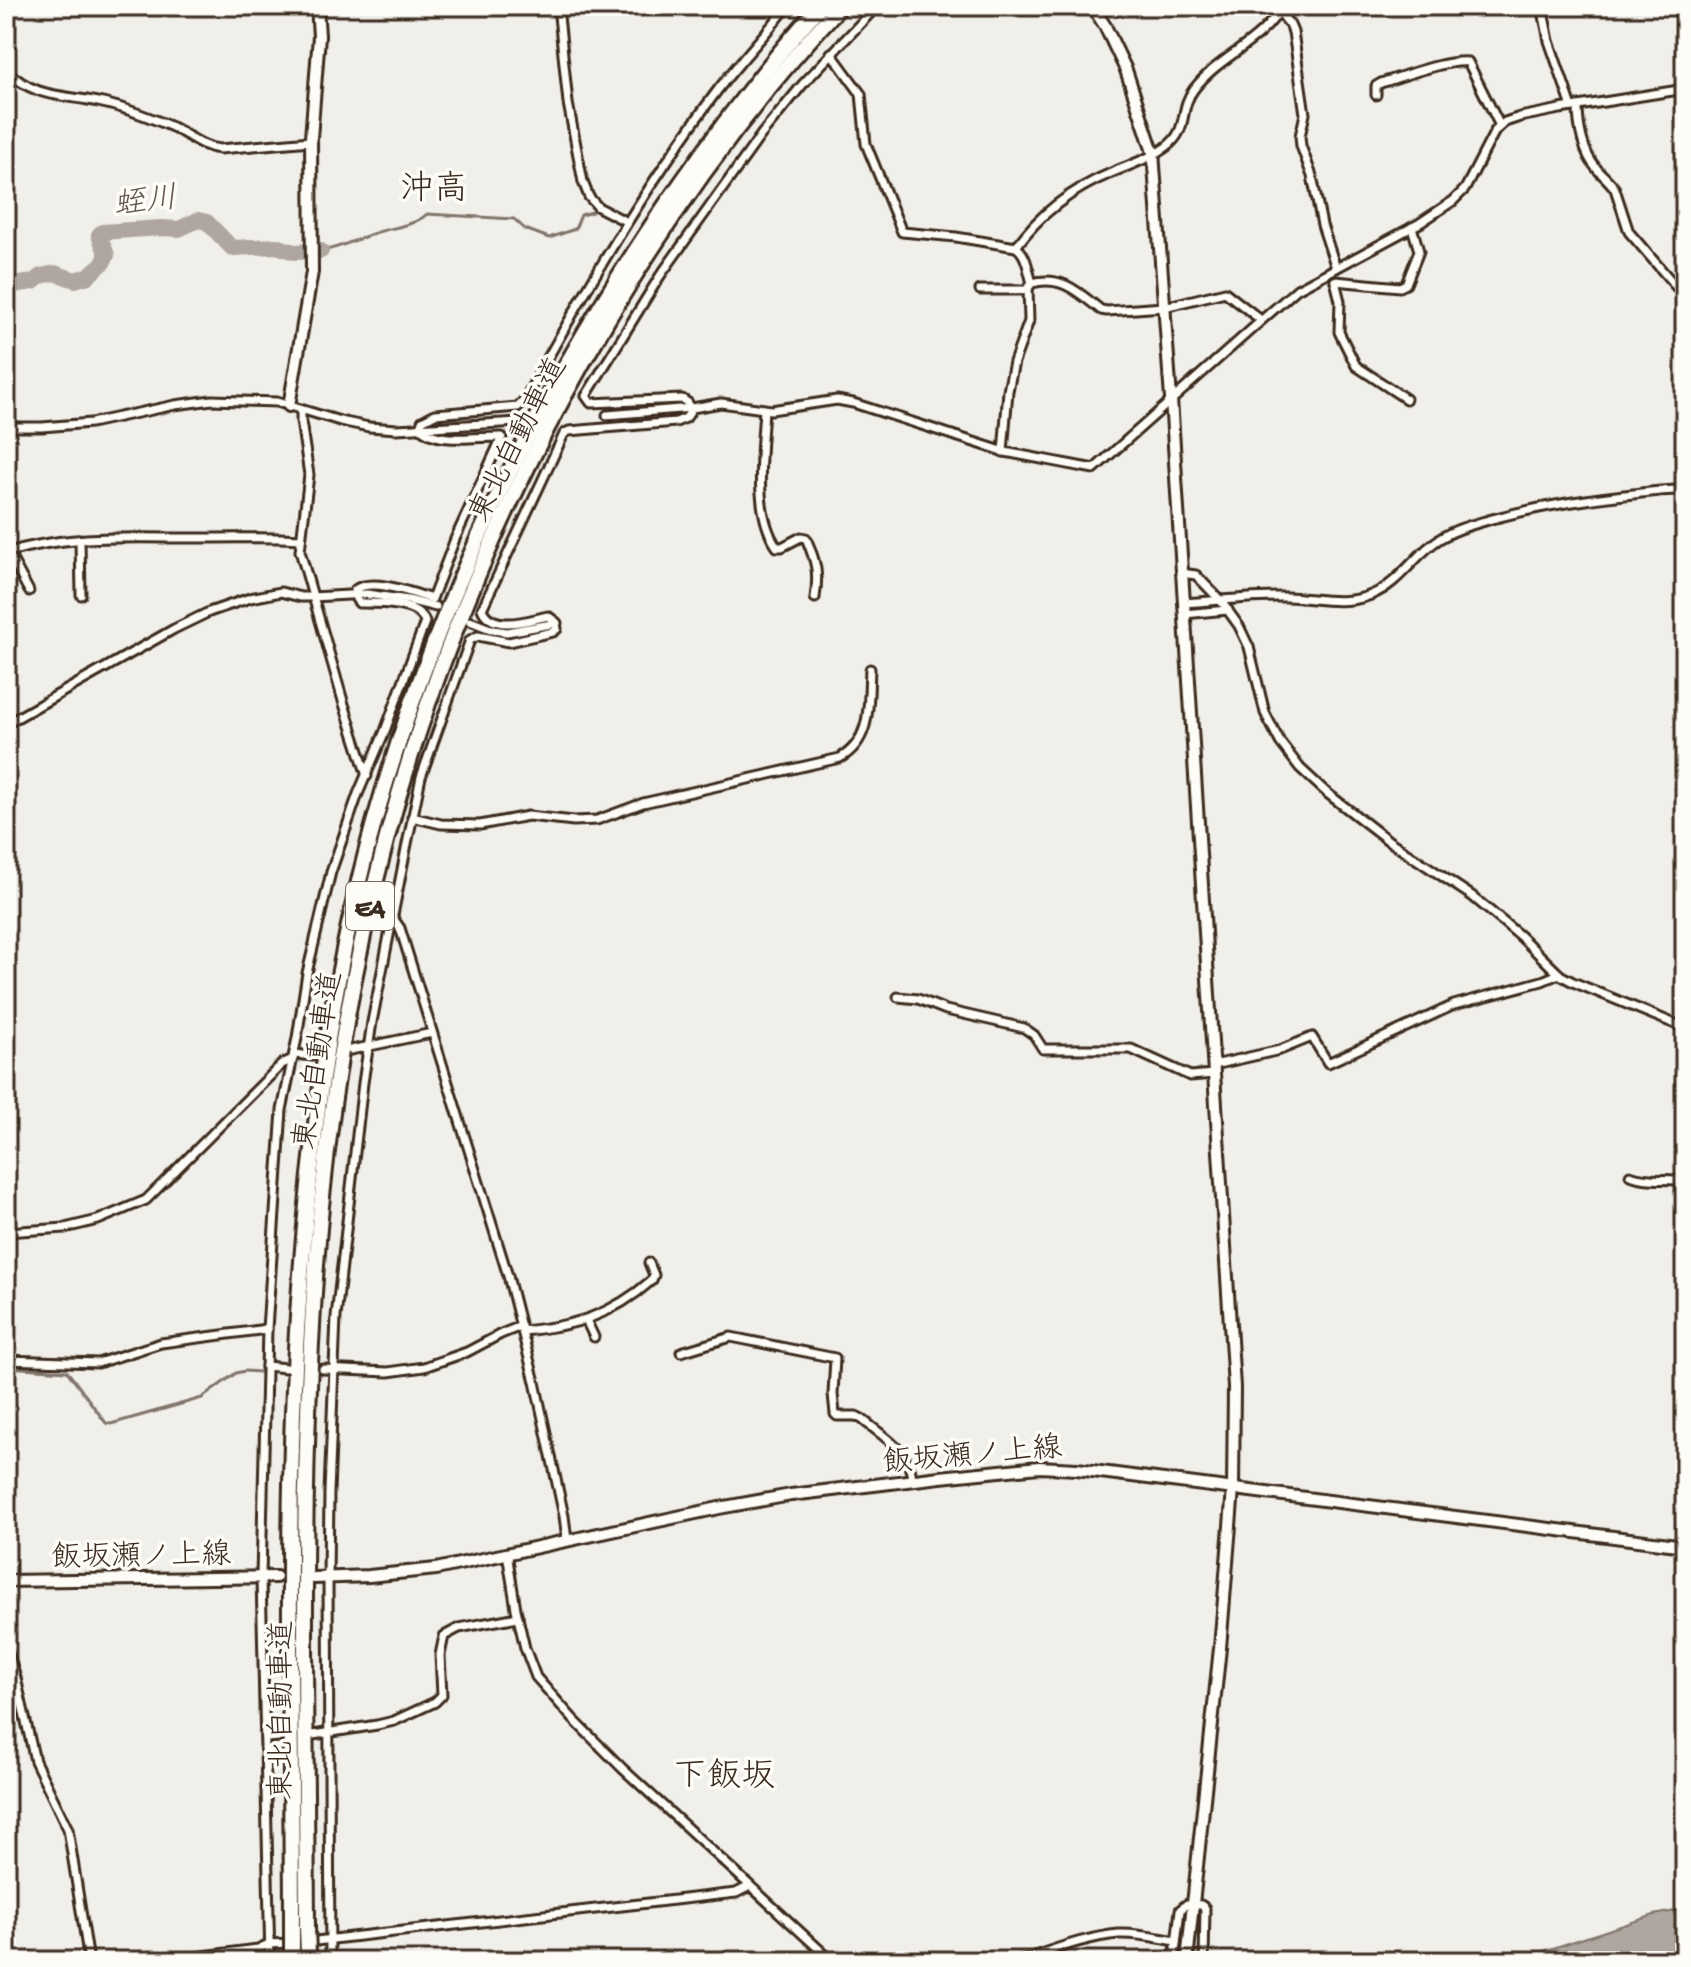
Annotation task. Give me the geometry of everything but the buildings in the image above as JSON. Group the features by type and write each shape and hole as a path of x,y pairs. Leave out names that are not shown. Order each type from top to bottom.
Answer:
{"highway":[{"name":"東北自動車道","path":"308,1957 299,1929 290,1539 298,1304 324,1067 341,969 375,822 423,673 450,602 501,489 558,378 633,254 707,146 755,81 820,6"},
{"name":"東北自動車道","path":"292,1957 299,1929 309,1397 321,1205 347,1022 362,940 386,840 438,675 460,620 515,494 570,387 681,205 767,90 840,6"}],"street":[{"path":"289,406 312,272 311,141 319,36 317,6"},
{"path":"558,6 568,103 583,182 589,197 598,207 627,222"},
{"path":"420,427 422,421 435,414 518,407 525,399 627,222 719,89 788,6"},
{"path":"330,1961 328,1578 336,1317 368,1047 421,777 470,640 478,636 514,641 557,629 557,623 548,616 528,621 501,622 486,617 482,609 564,434 569,431 676,422 686,418 690,412 687,401 682,399 595,404 586,396 660,276 761,135 831,53 877,6"},
{"path":"1092,6 1126,70 1153,155 1234,1387 1233,1489 1220,1648 1187,1961"},
{"path":"1542,6 1549,41 1575,106 1581,137 1595,168 1615,189 1629,232 1685,297"},
{"path":"1680,6 1685,13"},
{"path":"1016,247 1052,207 1075,190 1153,155 1178,137 1188,98 1200,82 1258,36 1281,8 1293,32 1305,114 1301,146 1312,176 1333,270 1340,305 1339,332 1356,366 1406,399"},
{"path":"831,53 861,94 866,144 902,232 956,237 1016,247 1022,251 1030,287 1029,321 1014,362 1008,391 1003,452"},
{"path":"1376,95 1376,86 1381,83 1468,62 1500,126"},
{"path":"6,70 36,91 122,108 173,127 212,148 311,141"},
{"path":"607,415 721,403 784,409 837,400 1003,452 1094,469 1297,289 1439,212 1459,196 1478,167 1487,143 1500,126 1520,117 1575,106 1685,89"},
{"path":"1335,281 1400,287 1406,284 1419,251 1412,227"},
{"path":"980,290 1030,287 1041,280 1061,282 1107,311 1164,307 1225,292 1261,320"},
{"path":"6,427 91,423 212,400 277,402 369,427 397,429 519,422"},
{"path":"764,409 760,500 777,547 801,537 806,538 817,568 815,598"},
{"path":"301,410 309,475 300,551 367,776"},
{"path":"270,1961 261,1577 267,1329 282,1110 307,973 331,872 425,622 417,611 377,602 359,603 354,595 360,586 374,586 403,590 432,599 455,539 502,437 442,437 427,434 420,427"},
{"path":"1184,608 1246,598 1355,600 1385,588 1407,570 1426,548 1469,525 1558,503 1685,490"},
{"path":"29,591 7,553 98,538 301,539"},
{"path":"80,540 81,595"},
{"path":"1181,573 1196,575 1228,610 1246,639 1271,727 1300,768 1327,793 1389,841 1472,896 1559,974 1685,1028"},
{"path":"6,724 133,651 209,612 271,593 301,597 385,596 436,607"},
{"path":"1184,608 1228,610"},
{"path":"470,621 507,632 557,623"},
{"path":"412,817 441,824 480,825 528,816 597,820 643,803 840,758 852,750 865,732 870,669"},
{"path":"393,918 400,928 508,1276 561,1501 567,1540"},
{"path":"898,997 918,999 946,1010 1024,1028 1034,1035 1043,1049 1136,1050 1190,1076 1280,1050 1312,1037 1328,1063 1442,1010 1559,974"},
{"path":"351,1050 432,1033"},
{"path":"6,1232 65,1228 123,1211 146,1200 282,1064 293,1057 313,1056"},
{"path":"1630,1175 1641,1179 1685,1181"},
{"path":"323,1369 388,1372 424,1367 467,1352 501,1334 586,1320 623,1302 652,1280 654,1275 649,1263"},
{"path":"586,1320 594,1337"},
{"path":"6,1360 98,1363 161,1343 267,1329"},
{"path":"681,1352 731,1337 835,1358 835,1414 862,1419 901,1450 912,1480"},
{"path":"266,1366 286,1368"},
{"name":"飯坂瀬ノ上線","path":"314,1578 412,1572 775,1498 1039,1467 1077,1469 1685,1546"},
{"path":"507,1553 525,1648 536,1677 623,1769 832,1961"},
{"name":"飯坂瀬ノ上線","path":"6,1581 276,1577"},
{"path":"313,1735 394,1721 435,1702 442,1695 440,1655 444,1636 459,1628 518,1617"},
{"path":"6,1646 35,1761 68,1829 89,1961"},
{"path":"265,1738 280,1737"},
{"path":"163,1961 258,1949 269,1944 330,1940 736,1893 750,1886"},
{"path":"1174,1961 1180,1910 1187,1904 1193,1904 1201,1905 1206,1910 1204,1961"},
{"path":"1019,1961 1118,1934 1176,1941"}],"shaded area":[{"path":"1685,1909 1685,1961 1513,1961 1654,1915"}],"waterway":[{"path":"6,10 22,6"},
{"path":"321,251 408,224 427,214 514,219 525,229 549,238 575,229 581,215 592,212"},
{"name":"蛭川","path":"6,286 33,282 41,276 55,273 75,280 88,276 103,263 107,255 99,235 102,232 179,229 198,220 207,222 232,248 277,246 294,252 321,251"},
{"path":"6,1367 67,1371 106,1423 111,1424 202,1398 236,1373 259,1372"}],"district":[{"name":"沖高","path":"434,186"},
{"name":"下飯坂","path":"724,1773"}]}
